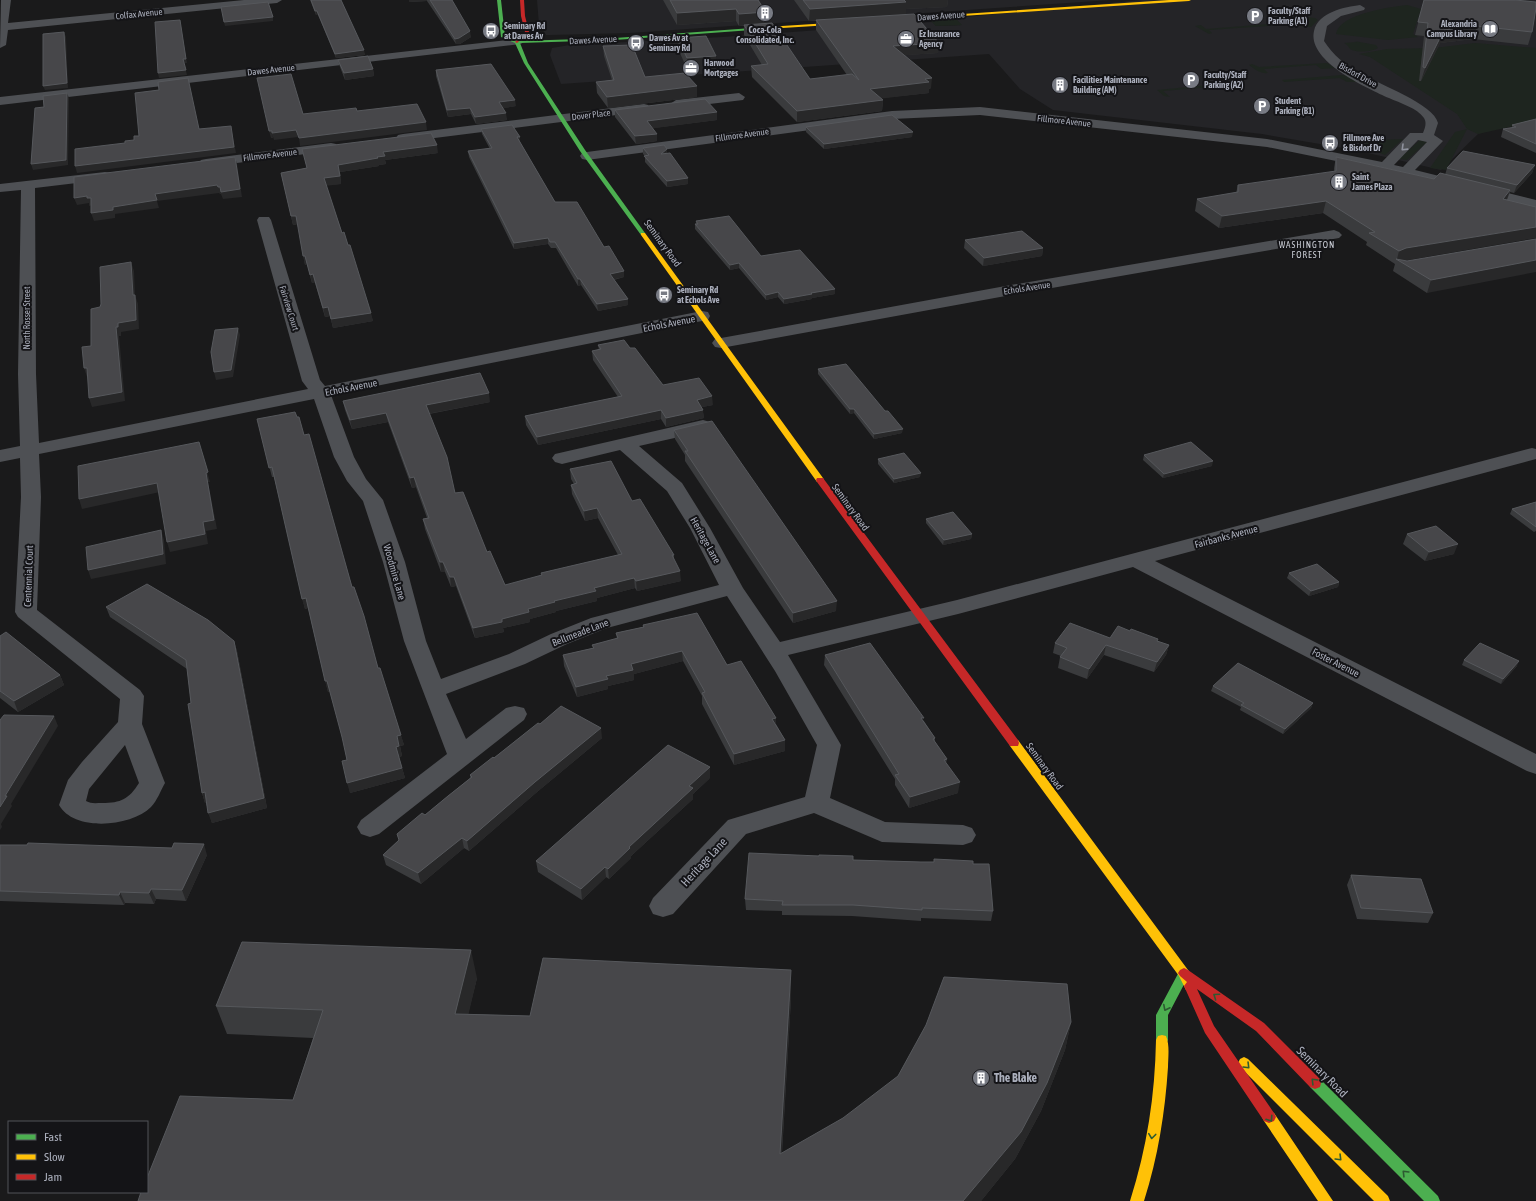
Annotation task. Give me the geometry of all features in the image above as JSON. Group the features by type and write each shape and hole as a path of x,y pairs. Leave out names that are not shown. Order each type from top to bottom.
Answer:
{"main road":[{"path":"499,0 503,37 517,42 527,32 523,16 522,0"},
{"name":"Dawes Avenue","path":"876,21 1189,0"},
{"name":"Dawes Avenue","path":"517,42 616,39 853,22"},
{"name":"Seminary Road","path":"517,42 526,63 587,156 868,548 1184,973 1209,1029 1326,1201"},
{"path":"1137,1201 1147,1173 1162,1079 1162,1015 1184,973"},
{"name":"Seminary Road","path":"1184,973 1260,1027 1433,1201"},
{"path":"1209,1029 1382,1201"}],"street":[{"path":"0,45 1,27 6,0"},
{"name":"Colfax Avenue","path":"1,27 277,0"},
{"name":"Bisdorf Drive","path":"1346,0 1360,8 1338,14 1322,25 1318,38 1322,49 1348,72 1418,107 1426,113 1432,122 1432,127 1427,137 1436,141 1406,172"},
{"name":"Dawes Avenue","path":"0,100 517,42"},
{"name":"Dover Place","path":"563,118 739,97"},
{"name":"Fillmore Avenue","path":"587,156 892,115 980,111 1267,143 1384,167 1536,204"},
{"path":"391,140 563,118"},
{"path":"1384,167 1416,136 1427,137"},
{"name":"Fillmore Avenue","path":"195,164 344,146"},
{"path":"0,188 28,186 115,174"},
{"name":"North Rosser Street","path":"28,186 27,374 30,450"},
{"name":"Fairview Court","path":"264,220 311,381 321,393"},
{"name":"Echols Avenue","path":"721,343 1011,290 1334,235"},
{"name":"Echols Avenue","path":"0,456 702,316"},
{"name":"Woodmire Lane","path":"321,393 344,457 358,481 373,500 394,562 415,641 460,756"},
{"path":"562,458 706,425"},
{"name":"Heritage Lane","path":"623,443 675,487 700,528 732,588 774,651 829,745 816,803 737,827 663,906"},
{"name":"Centennial Court","path":"30,450 31,497 26,612 132,696 130,724"},
{"name":"Fairbanks Avenue","path":"920,616 1532,454"},
{"name":"Foster Avenue","path":"1136,560 1536,764"},
{"name":"Bellmeade Lane","path":"433,690 517,659 559,639 599,623 732,588"},
{"path":"774,651 920,616"},
{"path":"370,827 515,714"},
{"path":"816,803 882,832 963,836"}],"shaded area":[{"path":"537,0 1111,0 630,33 546,35 539,25"},
{"path":"1142,0 1536,0 1536,117 1509,123 1478,134 1441,170 1355,150 1262,134 1053,110 1020,89 989,54 561,84 550,55 552,48 570,45 723,37 933,22 936,26 961,25 955,18"},
{"path":"1407,5 1421,9 1413,34 1418,37 1388,40 1336,34 1339,27 1346,21 1355,17 1378,10"},
{"path":"1306,17 1315,18 1318,20 1311,27 1303,27 1297,24 1209,30 1212,33 1209,34 1195,26 1201,25 1206,29 1309,21"},
{"path":"955,18 962,25 936,26 930,20"},
{"path":"1354,41 1376,45 1378,48 1368,51 1356,51 1350,49 1344,43 1357,42"},
{"path":"1475,43 1536,48 1536,121 1478,134 1467,129 1457,114 1370,57 1359,54 1387,49 1434,48"},
{"path":"1327,63 1335,68 1321,69 1316,65 1264,69 1268,73 1262,73 1249,65 1252,64 1259,67"},
{"path":"1342,75 1349,76 1357,82 1347,82 1340,78 1284,82 1282,80"},
{"path":"1230,83 1237,85 1163,91 1170,97 1164,96 1157,90"},
{"path":"1467,129 1446,170 1430,168 1455,132"},
{"path":"1403,139 1385,155 1365,147 1365,144 1375,140"},
{"path":"1420,140 1427,142 1407,160 1399,159"}],"building":[{"path":"311,0 341,0 364,50 335,54"},
{"path":"430,0 452,0 470,31 455,39"},
{"path":"670,0 758,0 766,12 739,14 736,9 677,13"},
{"path":"803,0 904,0 906,2 810,9"},
{"path":"1424,0 1515,0 1536,2 1532,32 1477,26 1444,30 1425,68 1423,67 1428,23 1418,22"},
{"path":"268,2 273,17 224,22 221,7"},
{"path":"914,14 939,43 893,46 932,78 925,79 929,82 870,89 883,100 797,111 751,66 768,64 744,25 772,23 810,79 852,74 859,80 816,20"},
{"path":"180,20 186,59 183,59 186,70 158,73 155,22"},
{"path":"64,32 67,83 43,86 43,34"},
{"path":"706,36 716,56 687,58 678,38"},
{"path":"632,45 645,77 685,73 697,86 607,97 596,82 614,80 603,46"},
{"path":"368,56 373,69 344,73 338,60"},
{"path":"491,64 515,100 499,102 506,113 475,117 470,108 447,110 436,70"},
{"path":"291,74 303,114 356,108 357,111 417,104 426,122 299,138 296,130 272,133 272,131 269,131 257,78"},
{"path":"188,78 199,129 231,126 234,147 75,166 75,149 125,143 125,141 134,140 134,136 139,136 135,93 159,90 158,82"},
{"path":"67,93 66,160 31,164 35,108 44,107 43,96"},
{"path":"705,99 717,112 647,121 657,134 635,136 615,110"},
{"path":"892,115 913,132 824,144 806,127"},
{"path":"1536,119 1536,144 1503,129 1516,127 1512,125"},
{"path":"512,125 520,137 517,137 555,202 577,202 604,247 609,246 624,271 610,274 628,299 597,304 580,279 578,279 555,242 550,242 548,238 514,243 468,151 492,148 481,129"},
{"path":"431,133 437,145 383,152 385,156 338,165 340,176 324,178 342,233 344,232 348,245 350,245 371,313 331,319 328,307 323,308 313,274 310,275 305,256 303,256 296,216 291,216 281,173 307,168 302,149"},
{"path":"664,145 667,149 661,154 670,153 688,178 667,181 644,156 649,155 643,148"},
{"path":"1463,151 1535,165 1517,185 1447,168"},
{"path":"235,157 240,189 221,192 220,187 217,185 155,194 157,200 113,207 113,210 91,213 91,198 87,198 87,196 74,198 74,177"},
{"path":"1336,157 1434,179 1440,173 1510,190 1503,199 1536,207 1536,227 1406,248 1399,251 1369,233 1375,232 1326,201 1222,216 1197,199 1238,192 1238,185 1336,171"},
{"path":"729,216 761,256 800,250 835,289 784,299 778,292 766,295 739,263 730,265 695,224 698,224 696,221"},
{"path":"1022,231 1043,248 984,258 965,240"},
{"path":"1536,239 1536,260 1431,280 1396,259 1407,261"},
{"path":"131,262 136,320 118,323 118,327 116,327 122,392 89,398 87,368 84,368 82,347 91,346 91,309 100,307 101,304 100,267"},
{"path":"238,328 231,370 214,372 211,352 215,330"},
{"path":"624,340 630,348 635,348 663,385 699,378 712,396 697,400 703,410 666,418 661,410 537,437 525,416 622,396 592,351 601,349 598,345"},
{"path":"846,364 885,411 888,411 903,429 874,434 854,409 850,409 818,369"},
{"path":"480,373 489,393 426,405 447,457 455,493 463,492 487,552 490,551 505,585 542,575 541,573 622,554 597,508 584,511 571,485 577,483 570,469 611,461 632,501 640,499 674,555 672,555 680,571 636,581 634,578 594,588 596,591 528,609 529,612 502,619 502,622 473,628 454,577 450,577 443,562 440,562 423,519 429,518 414,477 410,478 386,413 350,420 343,401"},
{"path":"295,412 297,417 299,417 304,435 309,434 352,587 354,587 364,616 378,668 380,668 401,735 397,736 399,746 396,747 402,768 347,783 342,761 347,760 342,737 327,681 325,681 306,598 302,599 272,467 269,468 257,419"},
{"path":"712,421 837,601 793,613 685,451 688,451 674,430"},
{"path":"199,442 208,472 206,473 214,520 203,522 205,534 167,542 157,483 79,499 78,466"},
{"path":"1191,442 1213,461 1164,474 1144,455"},
{"path":"904,453 921,473 894,479 878,459"},
{"path":"1536,502 1536,527 1512,509"},
{"path":"953,512 972,534 944,540 926,519"},
{"path":"1436,526 1458,544 1429,552 1407,534"},
{"path":"161,530 163,554 88,570 86,547"},
{"path":"1317,564 1339,582 1311,591 1289,573"},
{"path":"147,584 208,620 234,641 264,798 208,813 205,792 202,793 188,704 191,703 186,660 106,607"},
{"path":"697,613 727,665 741,661 776,718 772,719 785,740 734,754 702,693 705,692 682,651 631,664 633,670 606,676 608,679 576,687 563,655 594,648 592,645 618,638 616,633 644,627 643,625"},
{"path":"1070,623 1110,638 1118,626 1158,639 1157,641 1169,645 1157,662 1106,645 1089,669 1060,657 1067,648 1055,643"},
{"path":"6,632 60,675 14,701 0,691 0,636"},
{"path":"870,643 924,718 921,718 947,759 944,760 960,782 910,797 895,775 899,774 825,655"},
{"path":"1480,643 1519,661 1503,679 1464,660"},
{"path":"1238,663 1313,703 1285,729 1241,705 1244,703 1213,686"},
{"path":"561,706 601,728 535,782 467,841 462,838 418,873 383,855 399,840 397,834 422,813 425,815 472,777 470,775 538,723 540,724"},
{"path":"4,715 54,716 5,796 7,796 0,807 0,720"},
{"path":"668,745 710,767 689,786 693,788 629,847 630,848 608,869 605,867 581,889 536,861"},
{"path":"28,843 172,848 174,843 204,844 182,890 151,889 149,893 120,892 119,895 0,891 0,845 27,845"},
{"path":"749,853 853,856 853,860 934,862 934,859 973,861 973,864 989,864 993,911 922,908 922,910 853,905 782,905 783,901 745,899"},
{"path":"1351,875 1421,879 1433,913 1361,908"},
{"path":"242,942 471,950 455,1014 530,1016 543,958 791,970 780,1154 843,1118 898,1076 926,1025 944,977 1067,984 1071,1022 1047,1083 1021,1132 963,1201 138,1201 141,1193 148,1193 148,1176 180,1096 293,1100 323,1010 216,1006"}],"traffic: fast":[{"path":"499,0 503,37 517,42 615,39 752,29"},
{"path":"517,42 526,63 583,151 643,234"},
{"path":"1162,1040 1162,1015 1184,973"},
{"path":"1315,1083 1433,1201"}],"traffic: slow":[{"path":"888,20 1189,0"},
{"path":"752,29 845,23"},
{"path":"643,234 820,480"},
{"path":"1014,743 1184,973 1190,986"},
{"path":"1137,1201 1153,1142 1161,1081 1162,1040"},
{"path":"1244,1063 1383,1201"},
{"path":"1269,1117 1326,1201"}],"traffic: jam":[{"path":"517,42 527,32 523,16 522,0"},
{"path":"820,480 1014,743"},
{"path":"1184,973 1260,1027 1315,1083"},
{"path":"1190,986 1209,1029 1269,1117"}],"place":[{"name":"Coca-Cola Consolidated, Inc.","path":"765,13"},
{"name":"Faculty/Staff Parking (A1)","path":"1255,16"},
{"name":"Alexandria Campus Library","path":"1490,29"},
{"name":"Seminary Rd at Dawes Av","path":"491,31"},
{"name":"Ez Insurance Agency","path":"906,39"},
{"name":"Dawes Av at Seminary Rd","path":"636,43"},
{"name":"Harwood Mortgages","path":"691,68"},
{"name":"Faculty/Staff Parking (A2)","path":"1191,80"},
{"name":"Facilities Maintenance Building (AM)","path":"1060,85"},
{"name":"Student Parking (B1)","path":"1262,106"},
{"name":"Fillmore Ave & Bisdorf Dr","path":"1330,143"},
{"name":"Saint James Plaza","path":"1339,182"},
{"name":"Seminary Rd at Echols Ave","path":"664,295"},
{"name":"The Blake","path":"981,1078"}],"district":[{"name":"WASHINGTON FOREST","path":"1307,250"}]}
